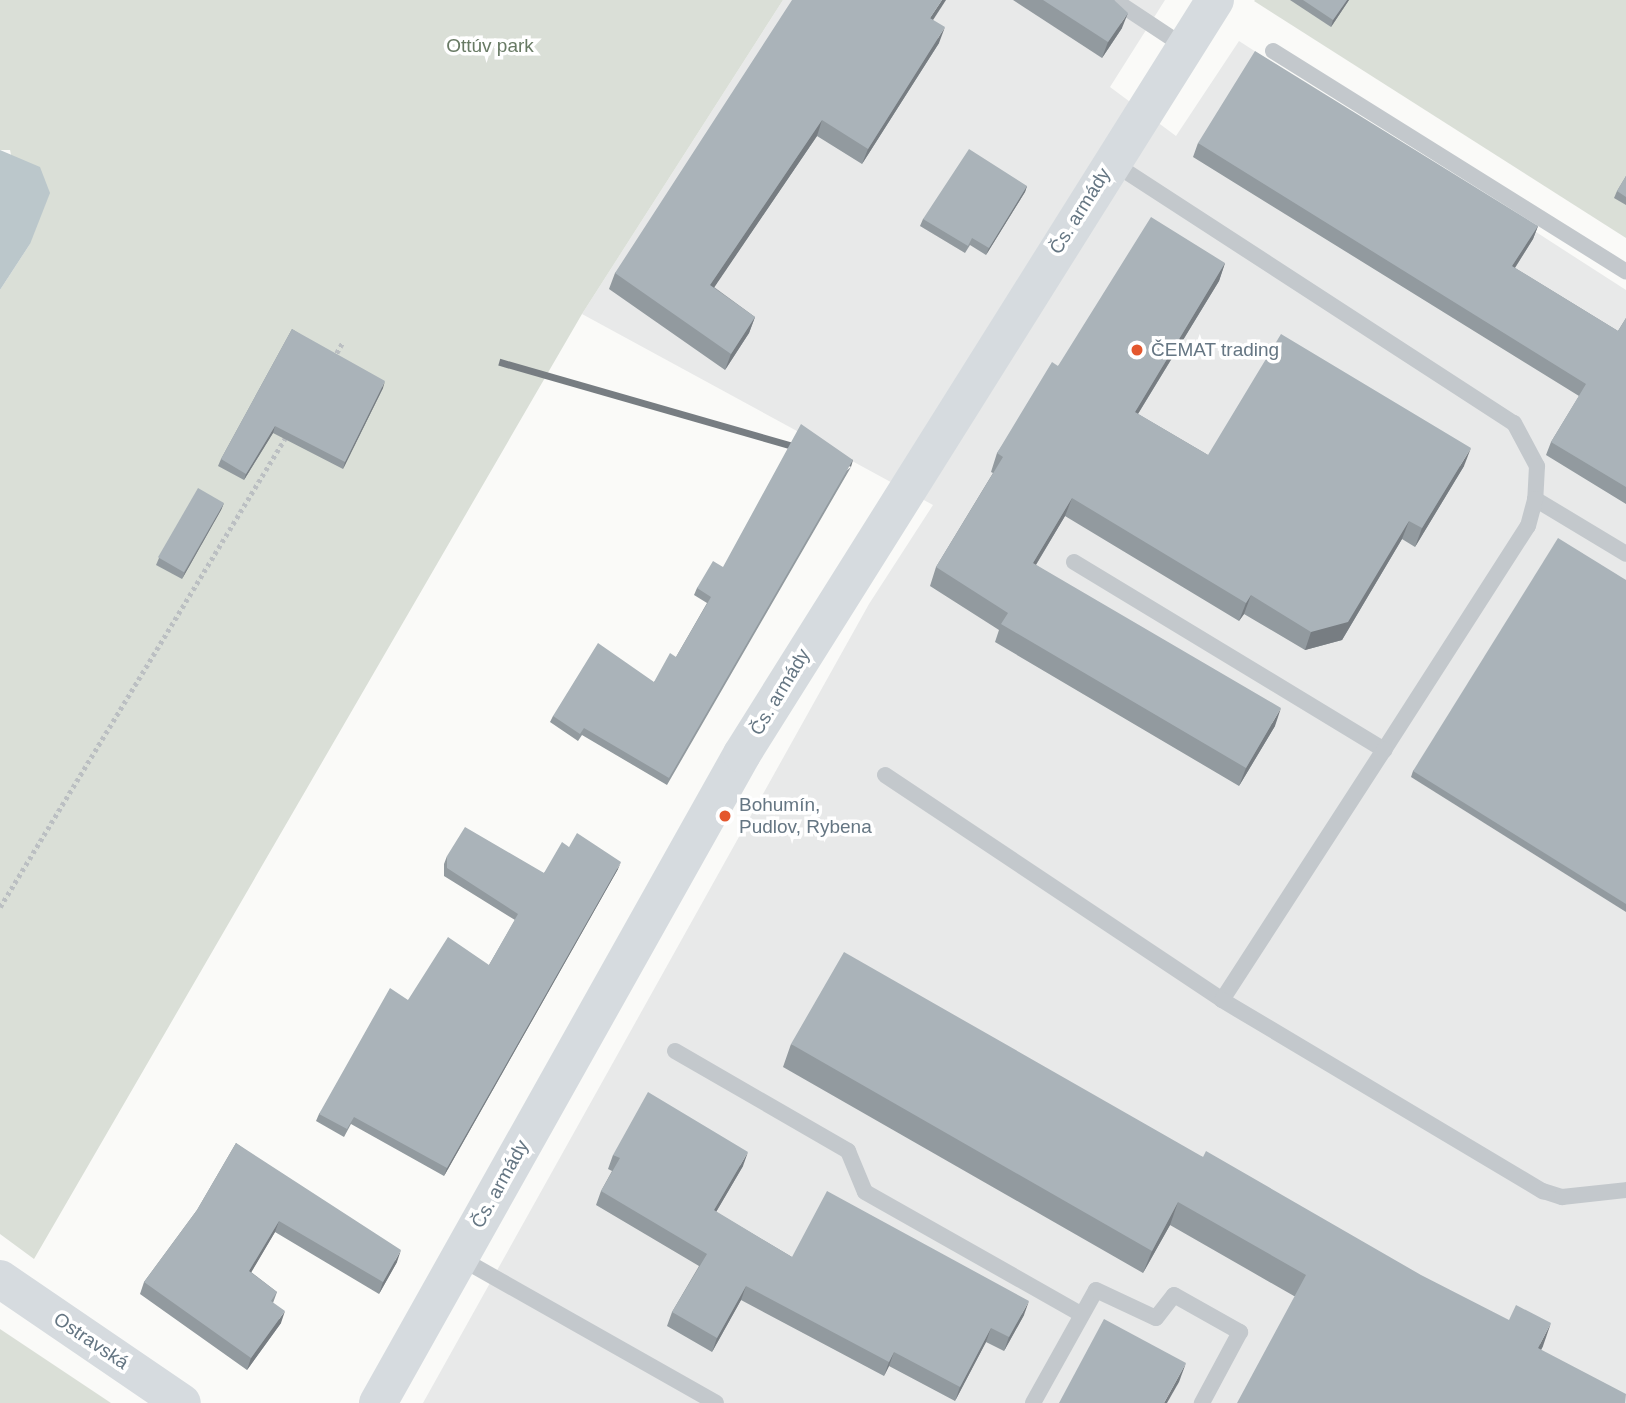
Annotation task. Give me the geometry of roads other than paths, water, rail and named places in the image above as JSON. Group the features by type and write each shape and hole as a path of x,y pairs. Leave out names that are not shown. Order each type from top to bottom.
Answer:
{"main road":[{"name":"Čs. armády","path":"378,1403 742,754 1215,0"},
{"name":"Ostravská","path":"0,1279 182,1403"}],"lane":[{"path":"1124,3 1185,47"},
{"path":"1273,51 1626,272"},
{"path":"1111,162 1514,423 1537,466 1535,499 1528,526 1222,1000"},
{"path":"1535,499 1626,554"},
{"path":"1074,562 1384,750"},
{"path":"885,775 1222,1000 1543,1191 1562,1197 1626,1190"},
{"path":"675,1051 848,1151 865,1192 1082,1315"},
{"path":"459,1257 716,1403"},
{"path":"1033,1403 1096,1290 1156,1318 1174,1295 1240,1332 1202,1403"}],"place":[{"name":"ČEMAT trading","path":"1137,350"},
{"name":"Bohumín, Pudlov, Rybena","path":"725,816"}],"park label":[{"name":"Ottúv park","path":"490,46"}]}
